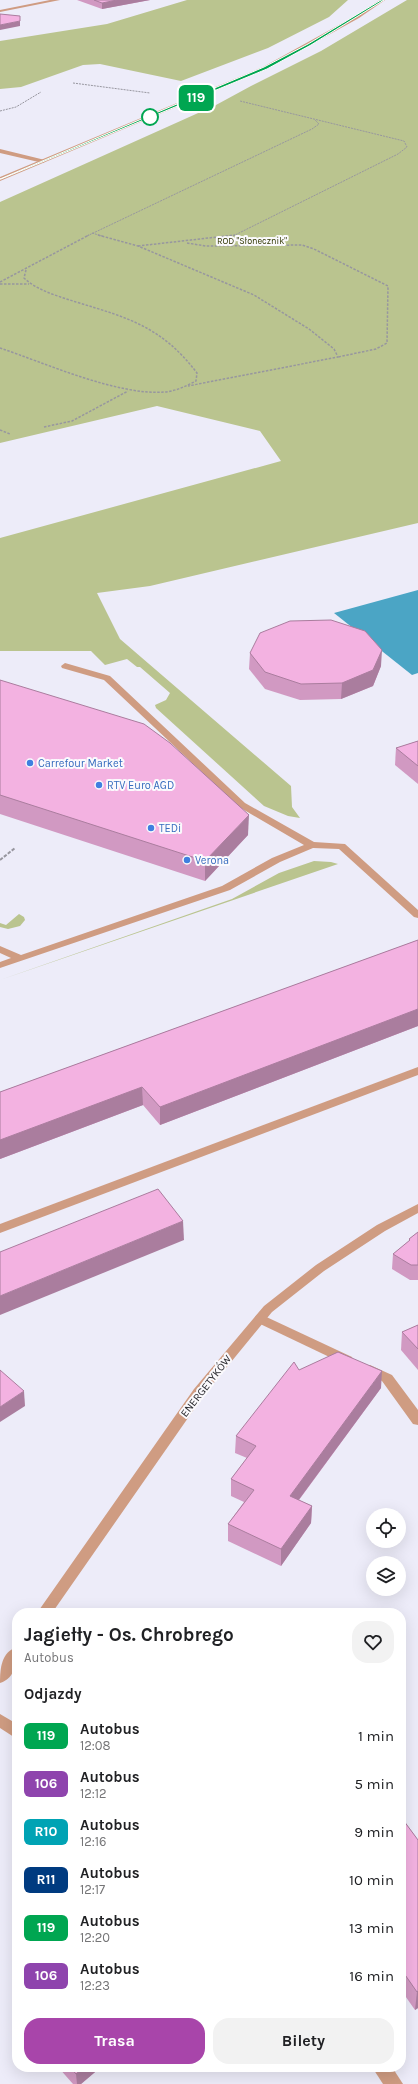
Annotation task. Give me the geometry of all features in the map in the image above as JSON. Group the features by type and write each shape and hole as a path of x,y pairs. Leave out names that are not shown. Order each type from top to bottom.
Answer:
{"street":[{"path":"0,11 58,0"},
{"path":"0,178 265,68 317,40 382,0"},
{"path":"0,151 43,161"},
{"path":"65,666 107,678 242,804 312,845"},
{"path":"0,965 177,906 226,888 276,860 312,845 342,846 418,915"},
{"path":"0,949 20,958"},
{"path":"0,1229 418,1071"},
{"name":"ENERGETYKÓW","path":"48,1608 199,1392 268,1310 320,1268 381,1228 418,1208"},
{"path":"260,1319 387,1378 418,1420"},
{"path":"0,1677 12,1660"},
{"path":"0,1720 12,1728"},
{"path":"385,2072 394,2084"}],"path":[{"path":"73,83 140,92"},
{"path":"0,111 16,107 41,92"},
{"path":"138,246 232,236 398,154 407,147 404,141 237,100"},
{"path":"0,283 92,233 312,129 319,124 313,119"},
{"path":"92,233 138,246 254,295 284,312 334,349 338,357"},
{"path":"0,348 129,391 151,393 171,391 188,386 376,349 387,343 388,286 321,252 302,245 206,246 184,242"},
{"path":"26,270 24,278 29,284"},
{"path":"0,283 29,284 43,290 130,318 152,328 186,355 197,373 196,381 188,386"},
{"path":"44,427 72,421 129,391"},
{"path":"0,430 10,434"},
{"path":"0,860 14,848"}],"green space":[{"path":"187,0 348,0 329,17 268,48 181,81 100,64 83,65 21,87 0,89 0,41 107,24"},
{"name":"ROD \"Słonecznik\"","path":"407,0 418,0 418,523 150,586 97,593 120,639 291,786 292,807 300,818 288,816 264,806 156,708 155,705 166,700 170,693 140,667 137,667 127,659 105,665 91,651 0,651 0,538 281,461 260,431 157,406 0,443 0,202 216,105 321,51"},
{"path":"314,861 338,864 0,980 232,899 279,873"},
{"path":"19,914 24,917 25,920 20,926 8,929 0,927 0,923 6,925"}],"water":[{"path":"418,590 418,673 412,675 334,613"}],"building":[{"path":"94,0 117,0 102,3"},
{"path":"0,14 20,16 20,21 0,25"},
{"path":"331,620 365,631 382,650 373,670 342,683 301,684 265,672 250,653 260,633 290,621"},
{"path":"0,680 144,724 170,743 249,815 205,861 0,795"},
{"path":"418,741 418,766 396,748"},
{"path":"418,940 418,1009 160,1107 142,1087 0,1140 0,1092"},
{"path":"158,1189 183,1221 0,1296 0,1252"},
{"path":"418,1232 418,1265 411,1265 393,1254"},
{"path":"418,1325 418,1349 402,1332"},
{"path":"338,1352 382,1371 290,1496 312,1506 281,1549 228,1524 254,1490 231,1479 256,1446 236,1436 294,1362 299,1370"},
{"path":"0,1370 24,1391 0,1407"},
{"path":"406,1824 418,1840 417,1992 406,1976"}],"bus line":[{"name":"119","path":"0,179 265,68 357,17 382,0"}],"place":[{"name":"Carrefour Market","path":"30,763"},
{"name":"RTV Euro AGD","path":"99,785"},
{"name":"TEDi","path":"151,828"},
{"name":"Verona","path":"187,860"}]}
